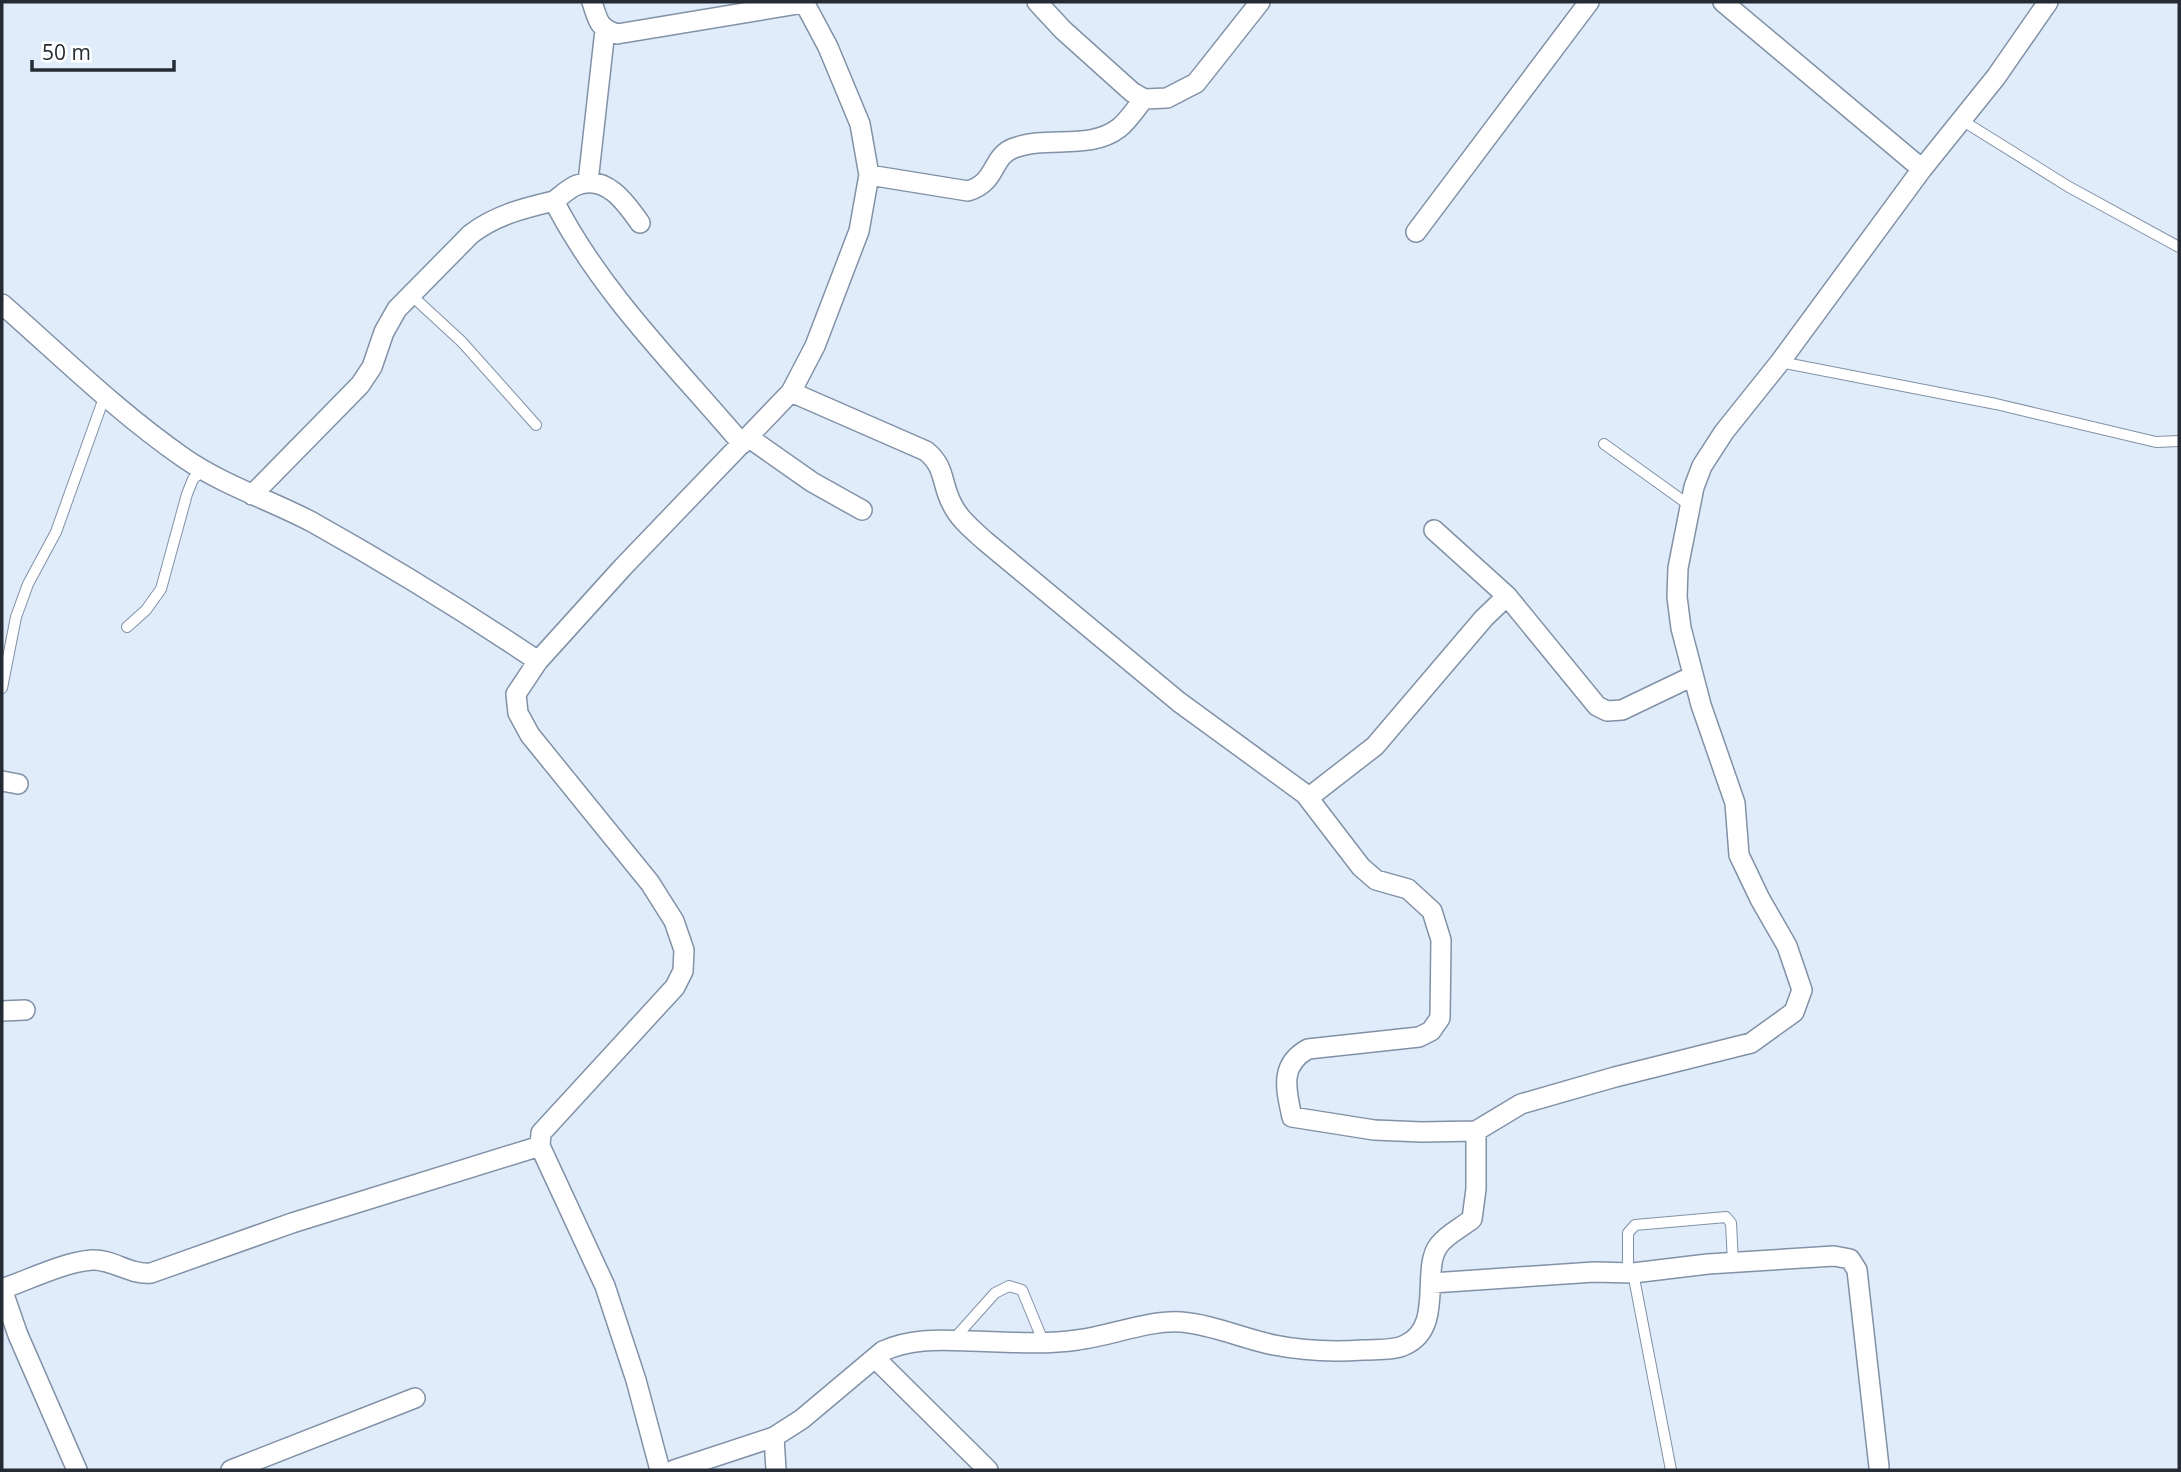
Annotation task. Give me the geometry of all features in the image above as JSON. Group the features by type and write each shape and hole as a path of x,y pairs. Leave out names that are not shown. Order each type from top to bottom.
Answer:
{"street":[{"path":"592,2 598,22 605,30 617,34 804,2 828,47 860,124 869,175 859,231 815,346 791,392 623,566 538,661 516,694 518,713 530,735 650,883 674,921 684,950 683,971 675,987 541,1133 540,1146 605,1286 636,1380 660,1470"},
{"path":"1037,2 1063,30 1132,92 1144,99 1167,97 1196,83 1260,2"},
{"path":"1416,232 1588,2"},
{"path":"1723,2 1922,169"},
{"path":"791,392 926,451 937,460 952,506 962,520 985,541 1179,702 1308,798 1361,867 1376,880 1408,889 1432,911 1441,940 1440,1018 1431,1031 1419,1037 1308,1049 1296,1056 1288,1066 1288,1096 1292,1117 1374,1130 1476,1131 1521,1104 1751,1043 1794,1012 1802,990 1787,946 1760,900 1739,855 1735,803 1693,676 1676,597 1689,505 1703,466 1724,432 1780,362 1922,169 1963,121 2048,2"},
{"path":"588,182 605,30"},
{"path":"869,175 968,191 981,187 991,176 999,158 1012,148 1089,141 1107,136 1122,126 1144,99"},
{"path":"253,495 360,385 372,368 384,332 397,309 484,223 524,208 554,201 575,185 588,182 622,197 639,223"},
{"path":"554,201 586,257 628,312 745,440 862,510"},
{"path":"2,304 105,395 183,457 203,470 312,522 472,617 538,661"},
{"path":"1434,530 1507,596 1597,706 1607,711 1622,710 1693,676"},
{"path":"1308,798 1375,746 1484,618 1507,596"},
{"path":"2,1011 25,1010"},
{"path":"674,1470 774,1437 802,1419 875,1358 898,1344 924,1340 1075,1340 1181,1322 1304,1350 1333,1352 1405,1345 1419,1335 1428,1314 1432,1283 1430,1263 1439,1245 1472,1219 1476,1189 1476,1131"},
{"path":"77,1470 18,1335 2,1289 94,1260 139,1274 151,1273 292,1223 540,1146"},
{"path":"1432,1283 1594,1272 1631,1273 1733,1262 1834,1256 1850,1259 1857,1270 1879,1467"},
{"path":"875,1358 988,1470"},
{"path":"231,1470 415,1398"},
{"path":"774,1437 776,1470"}],"lane":[{"path":"1963,121 2069,187 2179,247"},
{"path":"410,294 462,342 536,425"},
{"path":"1780,362 1996,404 2156,442 2179,441"},
{"path":"2,688 16,617 28,584 56,532 105,395"},
{"path":"1604,444 1689,505"},
{"path":"127,627 146,610 161,589 187,494 193,479 203,470"},
{"path":"1671,1470 1631,1273 1628,1233 1635,1225 1726,1217 1731,1223 1733,1262"},
{"path":"953,1341 995,1293 1009,1286 1022,1290 1043,1341"}]}
